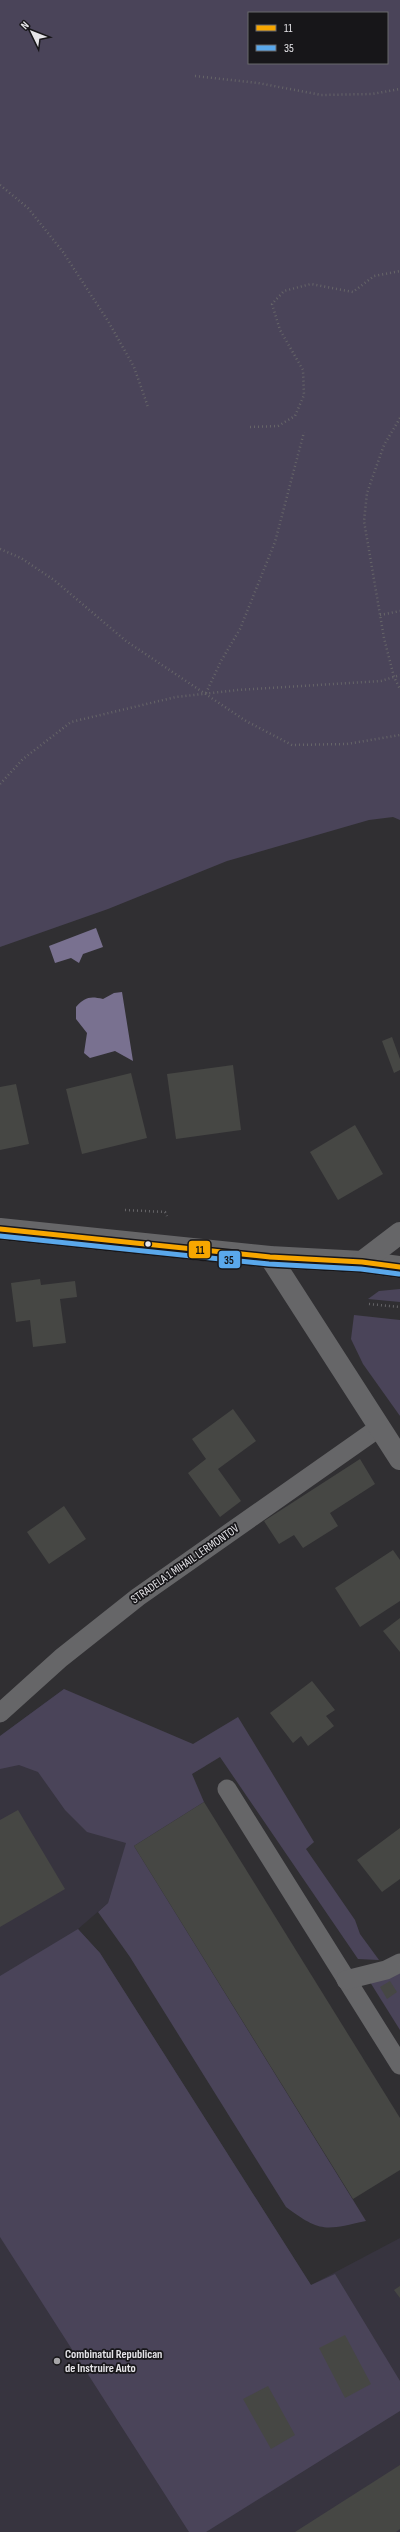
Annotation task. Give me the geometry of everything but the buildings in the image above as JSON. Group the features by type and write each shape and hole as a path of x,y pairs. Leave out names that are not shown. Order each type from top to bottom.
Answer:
{"street":[{"path":"0,1229 270,1257 362,1262 400,1267"},
{"path":"362,1262 400,1233"},
{"path":"270,1257 400,1459"}],"lane":[{"name":"STRADELA 1 MIHAIL LERMONTOV","path":"0,1712 61,1658 138,1597 380,1427"},
{"path":"226,1789 400,2065"},
{"path":"346,1980 386,1970 400,1963"}],"path":[{"path":"195,76 258,83 321,95 372,94 400,89"},
{"path":"0,185 28,208 63,252 108,321 134,367 148,406"},
{"path":"250,427 278,426 295,416 304,395 303,370 280,330 272,304 284,291 311,284 353,292 374,276 400,271"},
{"path":"400,418 384,445 367,493 364,521 380,615 394,677 400,689"},
{"path":"206,693 221,661 240,629 275,542 304,432"},
{"path":"0,549 21,558 54,580 126,641 246,721 292,745 347,744 400,735"},
{"path":"380,615 400,612"},
{"path":"0,784 23,759 71,722 176,697 206,693 380,681 400,675"},
{"path":"369,1304 400,1307"}],"shaded area":[{"path":"0,0 400,0 400,820 393,817 369,820 227,861 108,909 0,947"},
{"path":"96,928 103,947 83,954 79,963 71,958 55,963 49,946"},
{"path":"122,992 133,1061 115,1051 90,1058 84,1053 87,1033 76,1019 76,1007 88,998 103,999 114,993"},
{"path":"400,1289 400,1302 368,1299 379,1291"},
{"path":"354,1315 400,1320 400,1416 363,1364 351,1339"},
{"path":"64,1689 206,1766 191,1774 130,1832 108,1903 78,1929 100,1953 311,2285 400,2238 400,2532 0,2532 0,1736"},
{"path":"64,1689 193,1744 238,1717 314,1842 306,1849 355,1920 360,1934 379,1960 358,1959 220,1757 192,1774 204,1802 134,1846 366,2221 341,2226 324,2227 308,2221 286,2207 130,1957 98,1912 108,1903 126,1843 87,1832 65,1810 38,1772 19,1765 0,1769 0,1736"},
{"path":"78,1929 100,1953 311,2285 335,2274 400,2381 400,2411 206,2532 189,2532 0,2237 0,1976"},
{"path":"400,1972 400,2030 370,1982"}],"transit line":[{"name":"11","path":"0,1229 270,1257 362,1262 400,1267"},
{"name":"35","path":"0,1236 269,1264 361,1269 399,1274"}],"place":[{"name":"Combinatul Republican de Instruire Auto","path":"57,2361"}]}
